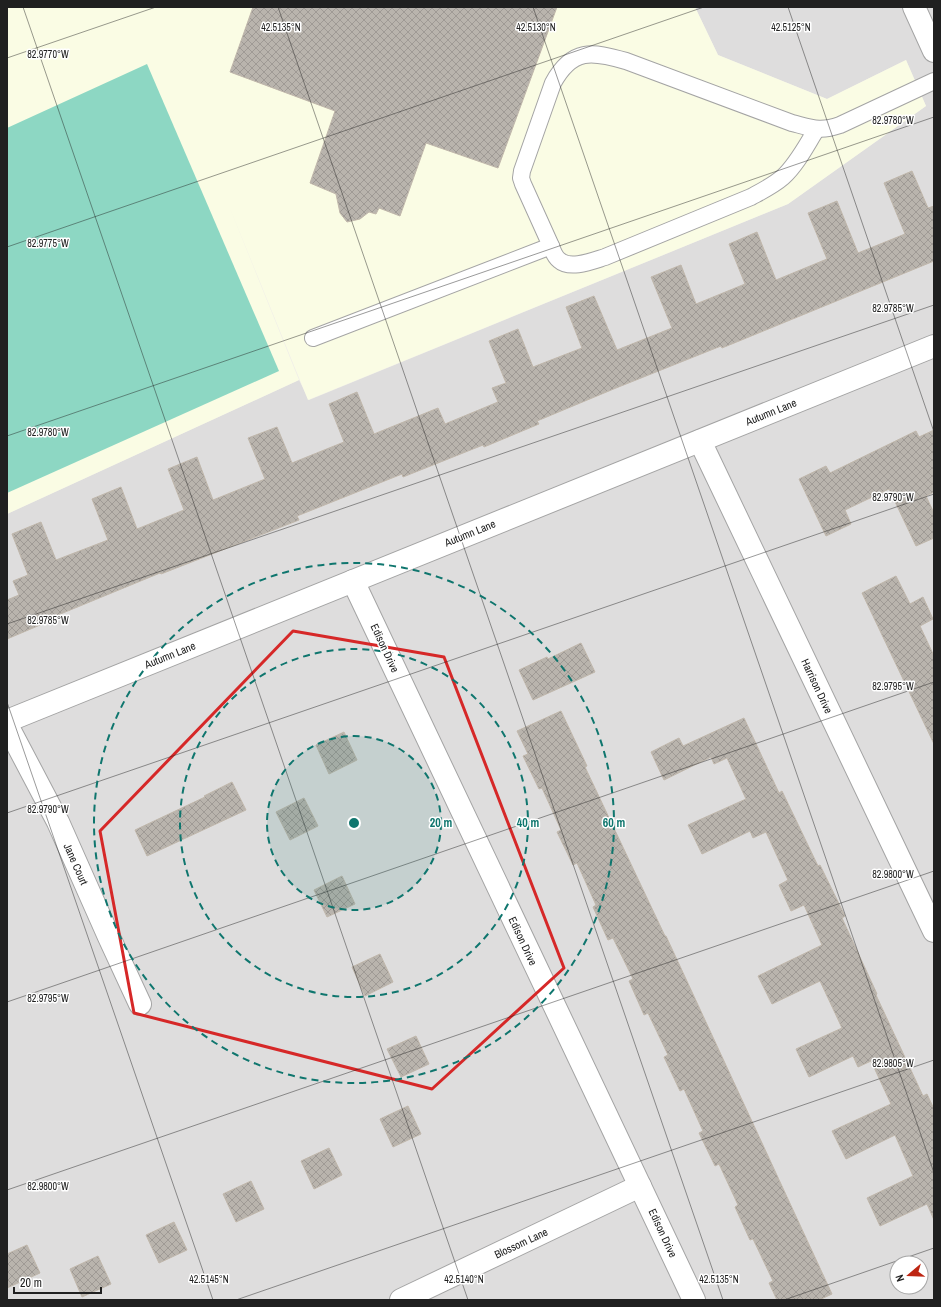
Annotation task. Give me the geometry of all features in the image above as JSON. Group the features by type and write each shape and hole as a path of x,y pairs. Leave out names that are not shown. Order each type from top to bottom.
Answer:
{"street":[{"path":"914,7 934,51"},
{"name":"Autumn Lane","path":"7,721 934,346"},
{"name":"Harrison Drive","path":"700,441 934,931"},
{"name":"Edison Drive","path":"353,581 694,1300"},
{"name":"Jane Court","path":"7,725 58,822 140,1004"},
{"name":"Blossom Lane","path":"401,1300 640,1186"}],"lane":[{"path":"816,130 797,160 783,177 768,188 751,197 605,257 587,262 573,264 564,263 555,256 521,178 522,171 553,84 560,71 567,63 579,57 591,54 604,54 626,61 792,123 816,130 840,125 934,81"},
{"path":"312,338 551,246"}],"highlighted area":[{"path":"293,631 444,657 564,968 432,1089 134,1013 100,831"}],"shaded area":[{"path":"7,7 695,7 718,55 827,99 906,60 926,106 788,204 308,400 227,201 299,380 7,514"},
{"path":"695,7 934,7 934,1300 7,1300 7,514 299,380 309,400 788,204 926,106 906,60 827,99 718,55"}],"green space":[{"path":"147,64 279,371 7,493 7,128"}],"building":[{"path":"253,7 557,7 498,168 426,143 400,216 379,208 376,214 369,212 360,219 347,222 340,213 336,194 310,183 335,111 230,72"},
{"path":"912,171 928,208 934,206 934,261 722,348 721,346 616,388 537,421 539,424 484,447 483,445 403,477 402,474 297,516 299,520 161,574 160,573 58,615 59,617 7,639 7,600 19,595 13,581 28,575 12,534 41,522 56,560 108,540 92,499 121,487 137,529 184,510 168,469 197,457 213,500 265,479 248,438 277,427 292,463 344,442 329,404 357,392 374,434 438,408 445,424 498,402 492,388 506,383 489,341 518,329 533,367 582,348 566,307 594,296 617,350 672,328 651,277 681,265 696,304 745,284 729,244 757,232 776,280 827,259 808,213 837,201 858,253 905,234 884,183"},
{"path":"934,430 934,492 926,496 934,513 934,538 916,546 889,489 845,510 851,524 826,536 799,479 826,466 830,473 916,431 919,437"},
{"path":"896,576 910,604 923,597 933,619 920,626 934,656 934,744 862,593"},
{"path":"581,643 595,672 533,700 519,670 547,657 548,659"},
{"path":"561,711 587,766 585,767 666,936 832,1294 819,1300 777,1300 769,1283 773,1281 753,1239 750,1240 735,1207 738,1205 719,1164 715,1166 699,1133 703,1131 684,1089 680,1091 664,1057 668,1055 648,1013 644,1015 629,981 633,979 613,938 608,940 593,907 596,905 577,863 573,865 557,832 561,830 542,788 539,789 523,756 528,754 517,731"},
{"path":"744,718 779,793 782,791 818,866 820,865 845,916 842,918 877,994 876,995 923,1096 927,1094 934,1109 934,1220 927,1204 880,1226 867,1198 913,1176 895,1135 846,1159 832,1131 891,1104 871,1061 858,1067 853,1056 809,1077 796,1049 842,1028 820,981 772,1004 758,976 822,945 804,905 791,911 779,885 788,880 766,832 753,838 750,831 702,854 688,825 746,799 727,758 714,764 711,757 664,780 651,752 679,738 683,746"},
{"path":"344,732 357,760 329,774 316,745"},
{"path":"232,782 246,810 147,856 135,830 205,797 204,796"},
{"path":"304,798 318,826 290,840 276,812"},
{"path":"342,876 355,904 327,917 314,890"},
{"path":"380,954 393,982 365,996 352,967"},
{"path":"416,1036 429,1064 401,1077 387,1049"},
{"path":"408,1106 421,1134 393,1147 380,1119"},
{"path":"329,1148 342,1175 314,1189 301,1161"},
{"path":"251,1181 264,1209 236,1222 223,1194"},
{"path":"174,1222 187,1250 159,1263 146,1235"},
{"path":"27,1245 40,1273 7,1288 7,1254"},
{"path":"98,1256 111,1284 82,1297 70,1269"}]}
